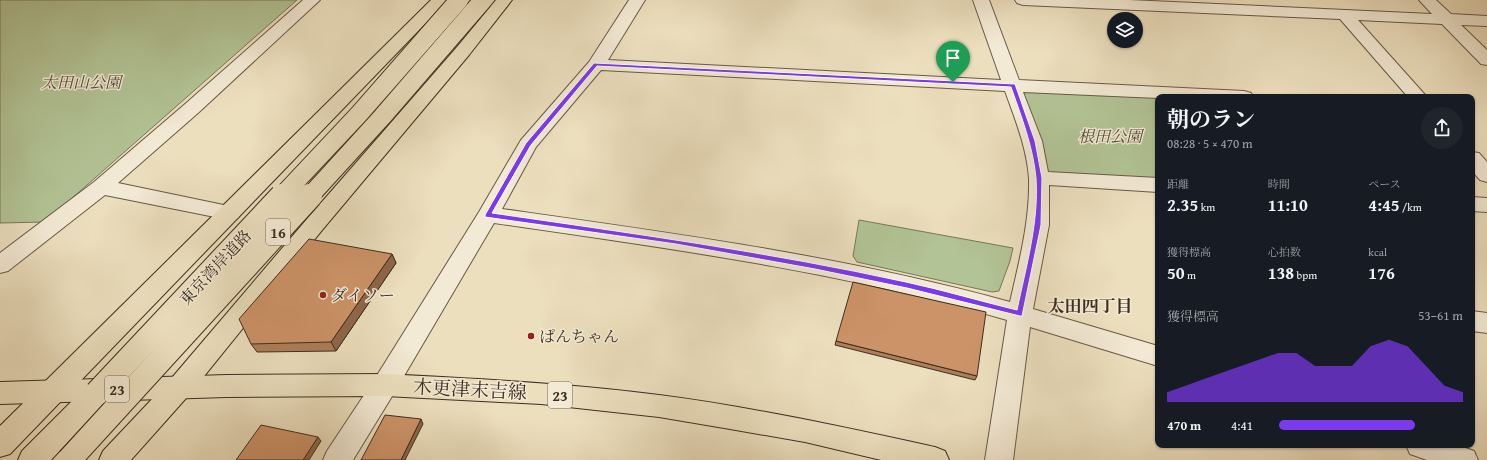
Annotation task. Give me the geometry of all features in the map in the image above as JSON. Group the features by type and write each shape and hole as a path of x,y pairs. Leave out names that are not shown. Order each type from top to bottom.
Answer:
{"main road":[{"path":"0,446 440,0"},
{"name":"東京湾岸道路","path":"32,460 102,388 349,125 459,0"},
{"name":"東京湾岸道路","path":"69,460 387,111 483,0"},
{"name":"16","path":"113,460 179,388 504,0"},
{"name":"木更津末吉線","path":"0,393 179,388 386,385 541,393 659,406 805,430 935,460"}],"street":[{"path":"0,265 101,187 197,104 312,0"},
{"path":"337,460 386,385 488,215 528,144 596,64 637,0"},
{"path":"981,0 1032,141 1039,178 1038,225 1020,314 999,460"},
{"path":"1023,0 1222,4 1344,14 1487,21"},
{"path":"1427,0 1487,60"},
{"path":"1344,14 1415,94"},
{"path":"596,64 1164,94"},
{"path":"1475,161 1487,175"},
{"path":"1039,178 1155,185"},
{"path":"101,187 230,213"},
{"path":"1475,204 1487,205"},
{"path":"488,215 676,242 815,266 907,285 1020,314 1155,355"},
{"path":"1475,321 1487,323"},
{"path":"1429,448 1464,460"}],"green space":[{"name":"太田山公園","path":"0,0 297,0 45,222 0,223"},
{"name":"根田公園","path":"1016,88 1155,97 1155,182 1045,175"},
{"path":"859,220 1013,248 999,291 992,292 857,262 853,256"}],"building":[{"name":"ダイソー","path":"309,239 392,254 331,342 251,344 239,319"},
{"path":"853,282 986,312 977,376 836,341"},
{"path":"385,415 421,419 401,460 361,460"},
{"path":"261,425 318,437 303,460 236,460"}],"place":[{"name":"ダイソー","path":"323,295"},
{"name":"ぱんちゃん","path":"531,336"}],"district":[{"name":"太田四丁目","path":"1090,305"}],"route":[{"path":"596,64 953,82 1013,85 1032,141 1039,178 1038,225 1020,314 907,285 815,266 676,242 488,215 528,144 596,64"}]}
